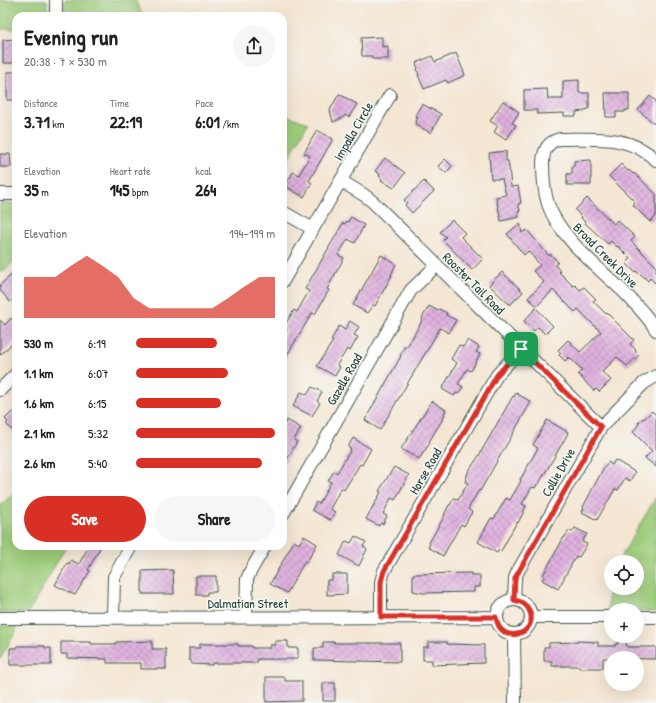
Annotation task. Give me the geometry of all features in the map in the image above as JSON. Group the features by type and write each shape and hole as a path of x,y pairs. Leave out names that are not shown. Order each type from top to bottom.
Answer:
{"street":[{"path":"56,0 56,12"},
{"name":"Impalla Circle","path":"287,274 390,95"},
{"name":"Broad Creek Drive","path":"656,160 639,147 613,139 560,140 552,142 544,151 546,194 558,225 572,242 640,309 656,330"},
{"name":"Rooster Tail Road","path":"340,181 369,198 601,427"},
{"path":"0,194 12,194"},
{"path":"287,214 313,229"},
{"name":"Gazelle Road","path":"287,507 411,290 437,265"},
{"name":"Horse Road","path":"381,617 381,582 384,571 497,375 521,349"},
{"name":"Collie Drive","path":"514,600 515,578 518,571 601,427 644,383 656,376"},
{"path":"0,390 12,378"},
{"path":"113,618 114,577 129,550"},
{"path":"246,617 247,579 262,550"},
{"path":"514,600 519,601 528,607 531,617 528,628 524,632 514,635 508,634 499,627 496,617 500,607 504,603 514,600"},
{"name":"Dalmatian Street","path":"0,618 496,617"},
{"path":"531,617 604,617"},
{"path":"644,617 656,617"},
{"path":"514,635 515,703"}],"green space":[{"path":"0,0 47,0 47,12 12,12 12,29 0,29"},
{"path":"65,0 135,0 141,12 65,12"},
{"path":"287,115 308,123 287,161"},
{"path":"0,203 12,204 12,263 0,274"},
{"path":"12,495 12,550 64,550 28,613 0,613 0,505"},
{"path":"656,497 656,612 644,611 644,603 608,603 608,595 644,595 644,555 622,555"},
{"path":"0,626 16,626 16,631 0,659"}],"building":[{"path":"382,37 382,47 388,46 388,59 372,59 372,56 362,56 361,38"},
{"path":"12,39 12,63 3,63 3,40"},
{"path":"456,53 465,75 448,83 446,80 424,89 418,75 416,63 432,56 435,62"},
{"path":"7,72 12,72 12,100 7,100"},
{"path":"579,80 579,93 589,93 589,109 576,112 576,116 564,116 564,113 537,114 537,110 524,110 524,90 547,89 548,99 563,99 563,81"},
{"path":"605,93 629,93 629,110 625,110 625,112 616,112 616,117 606,117"},
{"path":"339,94 357,104 349,117 345,115 344,117 333,122 330,110"},
{"path":"650,96 656,101 656,125 638,110"},
{"path":"503,101 519,112 512,123 516,125 506,140 494,132 498,126 490,121"},
{"path":"422,104 441,114 431,133 415,124 418,117 415,116"},
{"path":"317,130 333,139 309,181 312,183 304,197 287,187 287,182 293,172 299,175 310,156 304,153"},
{"path":"506,151 506,161 508,161 511,187 518,186 521,203 518,204 520,211 518,212 519,217 501,221 496,197 506,195 502,179 491,179 489,153"},
{"path":"0,154 10,154 11,167 0,167"},
{"path":"385,158 405,173 394,188 381,180 382,179 379,176 380,174 375,171"},
{"path":"445,159 452,166 446,173 438,166"},
{"path":"591,160 591,185 567,185 567,174 572,174 572,166 574,166 574,161"},
{"path":"621,164 628,171 629,170 633,174 634,173 656,194 656,216 650,222 633,205 635,202 609,176"},
{"path":"424,181 434,191 412,213 405,205 407,203 404,200"},
{"path":"587,198 614,224 617,220 635,237 631,241 656,266 656,284 650,278 648,281 641,274 640,275 636,271 635,272 626,263 631,259 618,246 617,247 611,241 608,244 585,223 581,218 582,217 575,210"},
{"path":"351,217 364,225 355,243 348,239 338,255 344,258 327,289 329,290 315,314 312,313 287,355 287,321 294,310 297,312 309,291 305,289 343,223 345,224 347,221 348,222"},
{"path":"452,220 465,233 461,237 483,259 472,270 443,240 446,237 440,232"},
{"path":"520,223 522,233 527,230 549,256 550,254 558,262 555,265 560,271 559,272 573,286 575,285 580,290 584,287 596,299 593,301 634,340 630,344 639,355 627,366 617,357 602,372 611,380 599,392 596,389 594,391 578,374 582,370 569,357 565,361 559,355 561,353 558,350 568,340 580,352 601,332 578,309 575,312 553,290 537,306 528,298 544,282 533,271 540,265 528,251 524,255 507,234"},
{"path":"381,255 396,264 392,275 375,306 373,305 367,313 353,305"},
{"path":"502,272 523,292 510,305 489,285"},
{"path":"12,274 12,300 10,302 0,290 0,285"},
{"path":"429,306 438,311 439,309 447,313 446,315 456,320 449,333 440,328 380,430 365,420 401,356 405,346 407,347"},
{"path":"536,308 553,326 545,334 538,327 534,331 524,321"},
{"path":"11,318 12,344 0,355 0,320 5,325"},
{"path":"350,321 359,327 354,335 358,337 350,351 347,349 337,365 340,367 335,376 317,366 333,341 331,340 339,326 345,330"},
{"path":"468,340 479,347 476,352 480,354 471,371 467,369 458,384 463,387 458,394 456,393 454,396 442,389 457,363 451,359 459,345 463,347"},
{"path":"312,387 322,392 317,401 320,403 312,416 293,406 301,392 307,395"},
{"path":"516,393 531,402 480,491 479,490 468,509 472,512 464,526 461,524 443,556 428,547 430,544 429,543 449,505 454,498 458,500 468,483 465,482 468,472"},
{"path":"432,401 446,410 445,415 429,442 430,443 419,459 401,449"},
{"path":"652,411 656,415 656,467 645,458 652,451 633,432 639,424 638,423"},
{"path":"12,412 12,430 6,424 8,422 5,419"},
{"path":"287,420 301,428 294,440 297,442 287,459"},
{"path":"547,420 568,432 538,485 537,484 535,488 532,487 522,504 526,506 518,523 517,522 501,551 499,550 497,553 478,542 491,518 494,519 506,498 510,500 521,481 520,480 538,448 533,445"},
{"path":"353,438 371,449 362,465 360,464 344,490 341,488 330,509 335,512 330,520 312,510 316,502 319,504 331,482 328,481 334,471 337,473 351,449 348,447"},
{"path":"615,460 635,472 630,481 625,478 618,490 615,489 597,520 582,512 583,507 603,469 608,462 612,465"},
{"path":"394,467 409,475 395,500 391,498 383,514 387,516 383,524 381,523 379,526 366,519 381,492 379,491"},
{"path":"575,528 587,534 582,542 587,544 579,557 576,556 558,589 542,580 545,576 543,575 564,537 569,530 572,532"},
{"path":"304,536 317,544 307,562 305,561 287,593 270,584 294,541 299,544"},
{"path":"355,536 366,542 363,546 367,549 359,566 339,555 346,541 351,543"},
{"path":"87,550 99,550 88,570 90,571 75,595 55,585 67,563 69,564 71,560 79,564"},
{"path":"173,570 174,594 142,594 142,571"},
{"path":"471,573 471,575 480,575 480,587 474,587 474,592 423,593 413,591 413,574"},
{"path":"332,574 347,574 347,594 327,595 327,580 332,580"},
{"path":"196,576 216,576 216,592 207,592 207,595 196,595"},
{"path":"152,641 152,649 166,649 166,669 141,669 141,663 107,663 107,659 67,658 67,654 61,654 61,642 116,644 116,642"},
{"path":"275,641 288,641 288,648 298,648 298,659 257,659 257,663 212,663 212,665 191,664 191,660 189,660 189,648 200,648 200,644 238,644 238,646 252,646 252,648 270,648 270,645 275,645"},
{"path":"323,642 400,643 400,662 314,660 314,648 323,648"},
{"path":"428,642 484,645 484,663 432,665 432,660 423,660 423,647 428,647"},
{"path":"598,642 598,646 615,646 615,644 618,643 626,643 627,647 656,647 656,659 644,659 644,651 604,651 603,668 552,666 552,661 544,661 544,647 549,647 549,643"},
{"path":"17,646 45,646 45,648 51,648 51,665 10,665 10,648 17,648"},
{"path":"266,677 285,677 285,681 302,681 302,701 266,702"},
{"path":"323,683 335,683 335,701 323,701"}],"route":[{"path":"521,349 593,421 601,427 515,578 514,600 524,603 528,607 531,617 528,628 519,634 508,634 499,627 496,617 381,617 381,582 384,571 500,370 521,349"}]}
